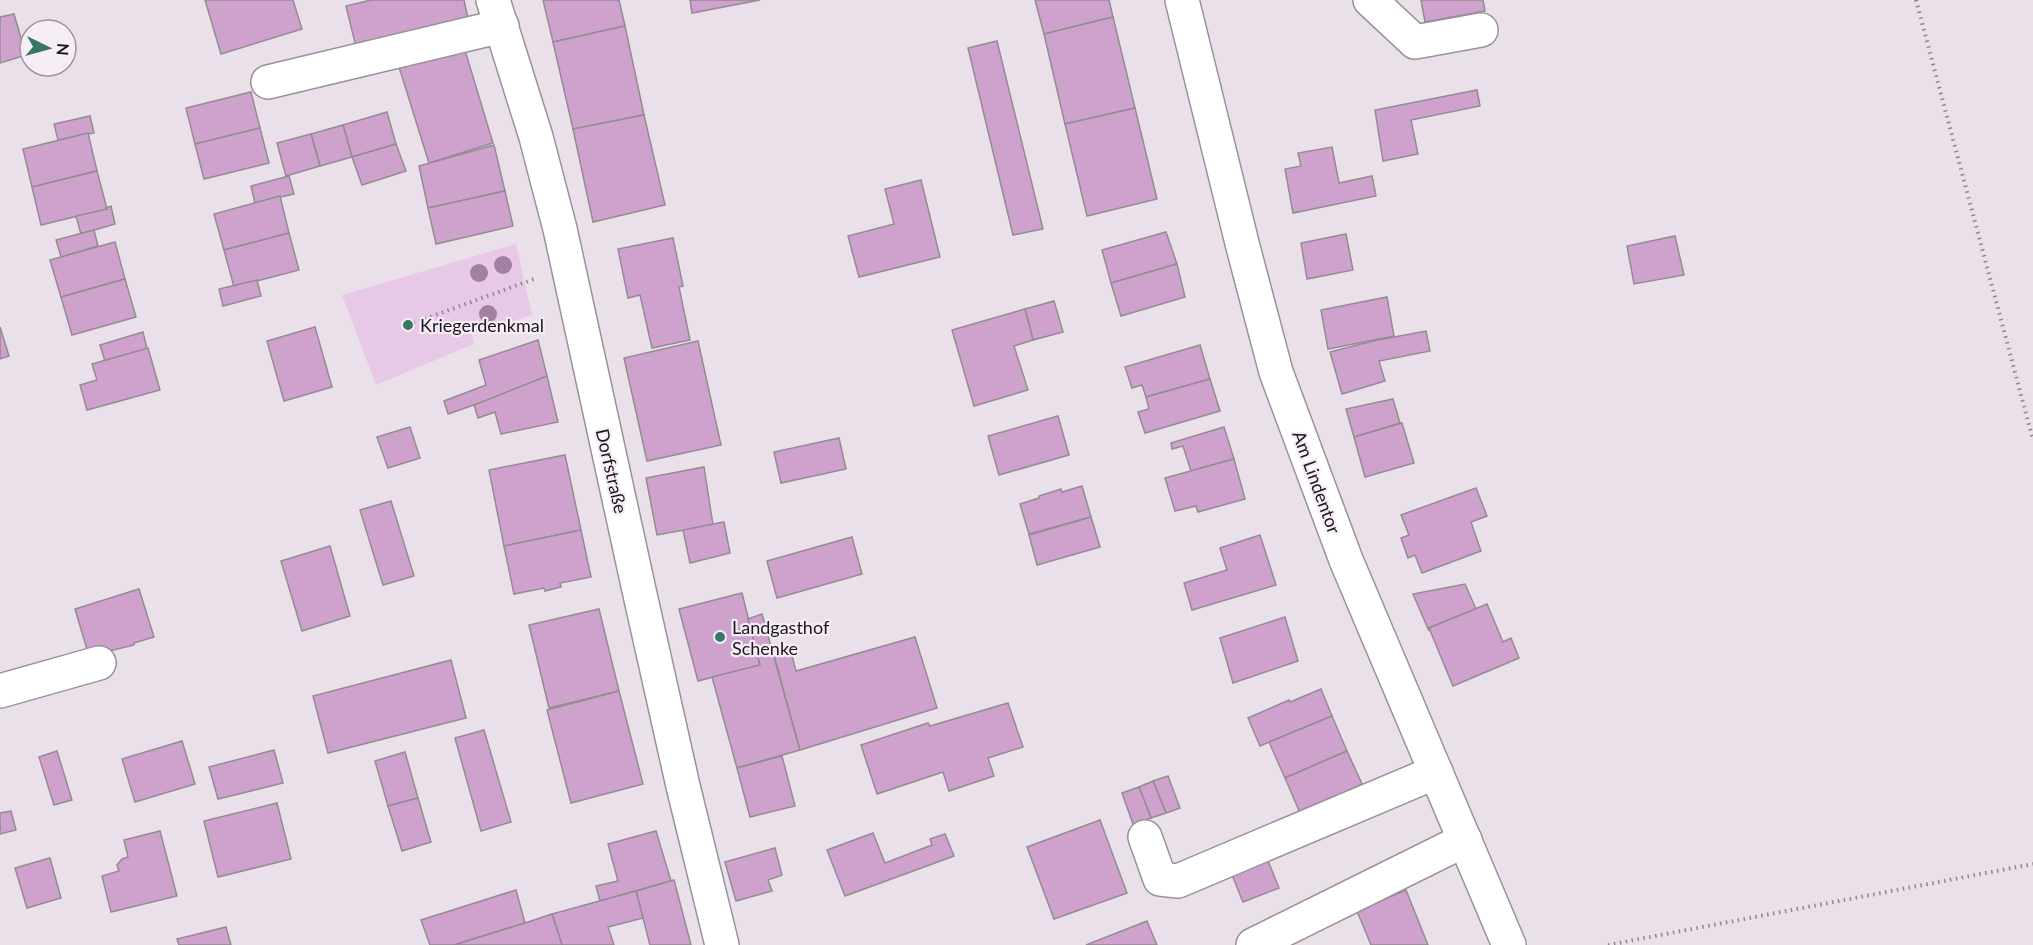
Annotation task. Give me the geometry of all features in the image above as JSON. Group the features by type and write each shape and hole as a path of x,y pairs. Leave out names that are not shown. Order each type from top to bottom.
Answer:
{"street":[{"name":"Am Lindentor","path":"1182,0 1276,372 1346,560 1509,945"},
{"path":"1370,0 1414,42 1481,30"},
{"path":"268,82 497,13"},
{"name":"Dorfstraße","path":"497,13 536,137 568,266 683,786 722,945"},
{"path":"0,691 99,663"},
{"path":"1145,837 1160,879 1178,881 1436,772"},
{"path":"1253,945 1465,840"}],"path":[{"path":"1916,0 2033,440"},
{"path":"408,325 568,266"},
{"path":"1608,945 2033,864"}],"shaded area":[{"path":"516,244 532,315 472,334 474,344 376,385 342,295"}],"building":[{"path":"205,0 293,0 302,29 221,54"},
{"path":"371,0 464,0 469,23 357,51 346,6"},
{"path":"543,0 619,0 625,26 553,42"},
{"path":"690,0 760,0 692,13"},
{"path":"1035,0 1109,0 1113,17 1044,34"},
{"path":"1421,0 1483,0 1485,11 1425,22"},
{"path":"14,14 18,28 18,57 0,63 0,17"},
{"path":"1113,17 1135,108 1065,124 1044,34"},
{"path":"625,26 644,115 573,129 553,42"},
{"path":"997,41 1043,229 1013,235 968,48"},
{"path":"464,47 493,143 429,163 399,67"},
{"path":"1477,90 1480,106 1411,120 1418,154 1383,161 1375,110"},
{"path":"251,92 260,128 195,144 186,108"},
{"path":"1135,108 1157,199 1087,216 1065,124"},
{"path":"387,112 396,144 352,157 343,125"},
{"path":"644,115 665,205 593,222 573,129"},
{"path":"90,116 94,133 58,140 54,124"},
{"path":"343,125 352,157 320,166 311,134"},
{"path":"260,128 269,163 204,179 195,144"},
{"path":"88,133 97,171 32,187 23,149"},
{"path":"311,134 320,166 286,176 277,143"},
{"path":"396,144 406,171 362,185 352,157"},
{"path":"494,145 505,191 428,208 419,166"},
{"path":"1332,147 1339,183 1372,176 1376,196 1293,213 1285,169 1301,166 1298,153"},
{"path":"97,171 107,209 41,225 32,187"},
{"path":"289,176 294,194 255,203 251,186"},
{"path":"921,180 940,257 859,277 848,236 894,224 885,189"},
{"path":"505,191 513,226 436,244 428,208"},
{"path":"280,196 289,233 224,250 214,214"},
{"path":"111,206 115,224 81,234 76,216"},
{"path":"94,230 98,246 61,257 56,240"},
{"path":"1166,232 1177,264 1111,283 1102,250"},
{"path":"289,233 299,270 234,287 224,250"},
{"path":"1346,234 1353,270 1307,279 1301,243"},
{"path":"1675,236 1684,275 1634,284 1627,246"},
{"path":"673,238 683,286 679,287 690,340 652,348 640,295 628,298 618,249"},
{"path":"115,242 125,279 61,297 50,260"},
{"path":"1177,264 1185,297 1121,316 1111,283"},
{"path":"125,279 136,317 72,335 61,297"},
{"path":"257,280 261,296 223,306 219,289"},
{"path":"1387,297 1394,336 1328,349 1321,310"},
{"path":"1054,301 1063,332 1033,340 1025,309"},
{"path":"1025,309 1033,340 1014,346 1028,390 974,406 952,330"},
{"path":"0,327 9,356 0,359"},
{"path":"315,327 332,387 284,401 267,341"},
{"path":"1426,331 1430,351 1379,361 1385,381 1342,394 1330,352"},
{"path":"143,332 147,349 105,361 100,345"},
{"path":"538,340 547,376 448,414 444,401 486,385 479,360"},
{"path":"698,341 721,445 647,461 624,358"},
{"path":"1200,345 1210,379 1146,397 1142,385 1132,388 1125,367"},
{"path":"148,348 160,390 87,410 80,385 97,380 92,364"},
{"path":"547,376 558,422 501,434 495,412 478,418 474,405"},
{"path":"1210,379 1220,411 1145,433 1138,412 1149,409 1146,397"},
{"path":"1393,399 1400,423 1354,437 1346,409"},
{"path":"1058,416 1069,455 999,475 988,436"},
{"path":"1402,423 1414,463 1365,477 1354,437"},
{"path":"410,427 420,458 388,468 377,437"},
{"path":"1224,427 1234,459 1191,471 1183,446 1172,449 1171,443"},
{"path":"839,438 846,469 781,483 774,452"},
{"path":"565,455 581,530 504,546 489,470"},
{"path":"1234,459 1245,499 1198,512 1196,506 1175,511 1165,478"},
{"path":"704,467 713,525 657,535 646,478"},
{"path":"1082,486 1091,517 1029,534 1020,504 1061,489 1062,492"},
{"path":"1476,488 1487,516 1471,522 1481,551 1422,573 1415,555 1408,558 1401,538 1409,535 1401,515"},
{"path":"391,501 414,576 383,585 360,510"},
{"path":"1091,517 1100,547 1037,565 1029,535"},
{"path":"724,522 730,553 690,563 683,530"},
{"path":"581,530 591,577 560,583 561,587 545,591 544,588 514,594 504,546"},
{"path":"1260,535 1276,585 1192,610 1184,583 1227,570 1220,548"},
{"path":"852,537 862,574 777,598 767,561"},
{"path":"330,546 350,616 302,631 281,561"},
{"path":"1465,584 1476,609 1429,628 1429,631 1413,594"},
{"path":"139,589 154,637 134,643 134,645 89,656 75,609"},
{"path":"742,593 760,665 698,681 679,609"},
{"path":"1487,604 1503,642 1511,638 1519,658 1453,686 1429,628"},
{"path":"599,609 619,691 549,708 529,625"},
{"path":"762,614 800,750 737,768 712,677 760,665 748,619"},
{"path":"1285,617 1298,661 1233,683 1220,638"},
{"path":"915,637 937,708 800,750 773,652 790,648 796,671"},
{"path":"451,660 466,718 328,753 313,696"},
{"path":"1321,689 1332,716 1260,746 1248,718"},
{"path":"619,691 643,784 571,803 547,710"},
{"path":"1008,703 1023,747 988,758 994,776 949,791 943,772 877,794 861,745 928,723 930,726"},
{"path":"1332,716 1347,751 1285,778 1269,742"},
{"path":"484,730 511,822 481,831 455,738"},
{"path":"182,741 195,784 135,802 122,759"},
{"path":"274,750 283,783 218,799 209,767"},
{"path":"57,751 72,800 54,805 39,757"},
{"path":"1347,751 1362,784 1300,813 1285,778"},
{"path":"405,752 418,798 388,806 375,761"},
{"path":"782,756 795,806 750,817 737,768"},
{"path":"1168,776 1180,808 1166,813 1153,781"},
{"path":"1153,781 1166,813 1151,818 1139,787"},
{"path":"1139,787 1151,818 1133,824 1122,793"},
{"path":"418,798 431,842 402,851 388,806"},
{"path":"277,803 291,859 218,877 204,821"},
{"path":"11,811 16,830 0,834 0,813"},
{"path":"1100,820 1127,893 1054,919 1027,847"},
{"path":"160,831 177,896 111,912 102,876 119,871 117,865 122,859 128,857 124,840"},
{"path":"656,831 671,881 600,901 596,886 618,881 608,844"},
{"path":"873,833 885,863 932,845 930,839 945,834 954,856 845,896 827,850"},
{"path":"775,848 782,875 768,880 772,891 736,901 725,862"},
{"path":"1266,856 1279,888 1243,902 1230,870"},
{"path":"50,858 61,898 27,908 15,868"},
{"path":"674,880 691,945 650,945 636,891"},
{"path":"516,890 525,923 454,945 430,945 421,920"},
{"path":"1406,890 1428,945 1371,945 1357,911"},
{"path":"636,891 643,918 608,927 614,945 562,945 552,914"},
{"path":"552,914 562,945 454,945 525,923"},
{"path":"1147,921 1157,945 1086,945"},
{"path":"226,927 231,945 179,945 177,939"}],"place":[{"name":"Kriegerdenkmal","path":"408,325"},
{"name":"Landgasthof Schenke","path":"720,637"}]}
